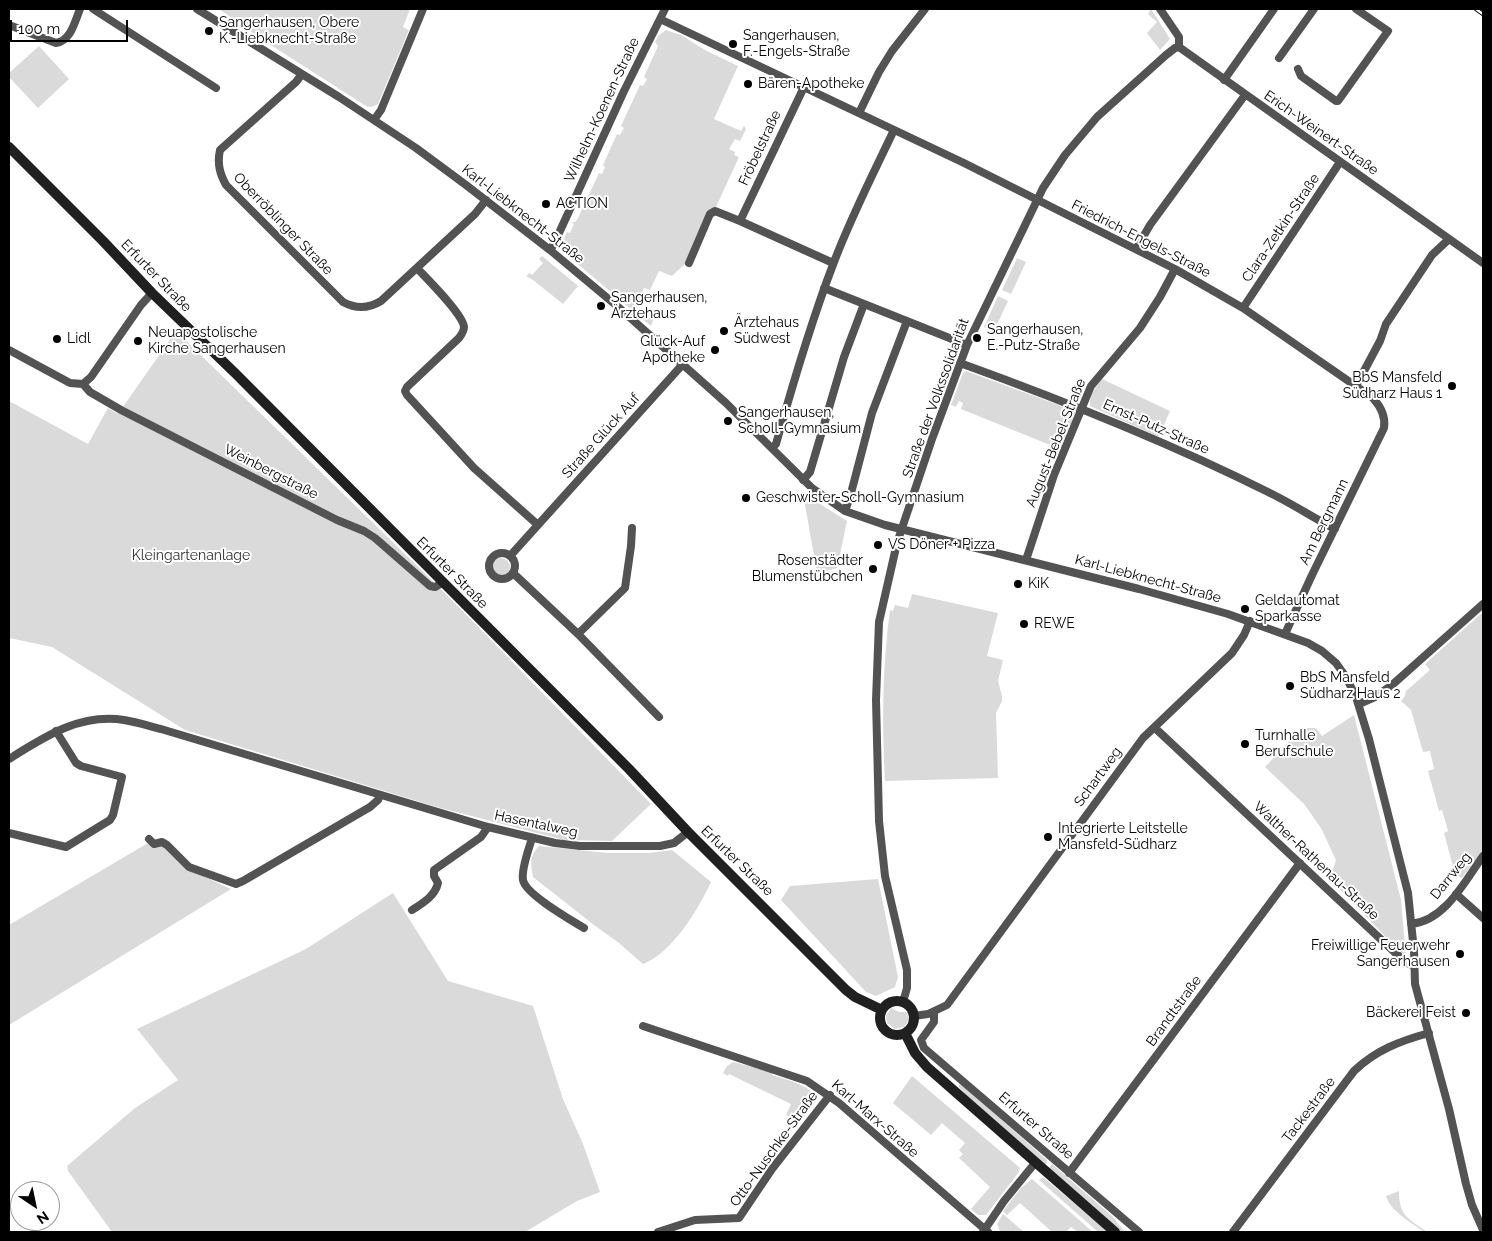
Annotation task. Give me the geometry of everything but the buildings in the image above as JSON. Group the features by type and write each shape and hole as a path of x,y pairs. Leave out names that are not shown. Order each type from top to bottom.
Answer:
{"main road":[{"name":"Erfurter Straße","path":"9,146 103,240 152,293 235,373 628,769 688,832 851,994 882,1010"},
{"path":"891,1002 903,1002 911,1007 914,1016 913,1025 905,1033 893,1034 885,1030 881,1021 882,1010 891,1002"},
{"name":"Erfurter Straße","path":"905,1033 915,1053 927,1067 1115,1232"}],"street":[{"path":"9,26 56,43 64,40 71,30 80,9"},
{"path":"93,9 216,88"},
{"name":"Karl-Liebknecht-Straße","path":"197,9 374,120 486,200 617,306 683,364 803,480 845,511 886,525 1139,589 1250,621 1312,645 1332,659 1346,677 1359,704 1404,876 1411,924 1414,964"},
{"path":"374,120 381,110 424,9"},
{"name":"Wilhelm-Koenen-Straße","path":"550,250 665,9"},
{"path":"859,113 892,51 925,9"},
{"path":"1160,9 1179,37 1179,47"},
{"path":"1224,80 1274,9"},
{"path":"1279,58 1314,9"},
{"path":"1298,69 1300,76 1338,101 1388,31 1356,9"},
{"name":"Friedrich-Engels-Straße","path":"660,19 894,130 1175,270 1243,308 1356,386 1382,409 1385,422"},
{"name":"Erich-Weinert-Straße","path":"1179,47 1483,263"},
{"name":"Straße der Volkssolidarität","path":"903,1002 907,988 907,970 885,876 879,820 876,700 880,622 902,529 966,345 1049,177 1065,155 1098,117 1166,55 1179,47"},
{"name":"Oberröblinger Straße","path":"302,74 296,82 220,150 218,158 220,174 226,185 333,293 346,303 360,307 377,304 475,214 486,200"},
{"name":"Fröbelstraße","path":"740,221 804,87"},
{"path":"1136,249 1150,225 1245,95"},
{"path":"772,448 776,444 796,371 833,263 894,130"},
{"name":"Clara-Zetkin-Straße","path":"1243,308 1340,162"},
{"path":"689,263 710,214 715,211 833,263"},
{"path":"1356,386 1380,341 1386,324 1432,255 1449,239"},
{"path":"416,268 457,313 462,320 464,329 460,338 405,390 411,401 474,468 538,525"},
{"name":"August-Bebel-Straße","path":"1026,560 1054,475 1093,383 1140,328 1175,270"},
{"path":"824,288 966,345"},
{"path":"83,384 91,377 152,293"},
{"path":"803,480 810,472 844,357 864,304"},
{"path":"845,511 872,413 907,321"},
{"name":"Weinbergstraße","path":"9,350 70,383 83,384 90,392 121,410 364,531 391,551 430,586 435,587 442,583"},
{"name":"Ernst-Putz-Straße","path":"960,363 1082,408 1270,492 1335,528"},
{"name":"Straße Glück Auf","path":"510,556 683,364"},
{"name":"Am Bergmann","path":"1286,634 1384,428 1385,422"},
{"path":"578,634 625,588 632,528"},
{"path":"502,553 510,556 514,565 513,573 508,578 498,579 490,573 488,567 490,560 494,555 502,553"},
{"path":"513,573 578,634 659,717"},
{"path":"1359,704 1375,697 1392,685 1483,604"},
{"name":"Schartweg","path":"914,1016 934,1012 947,1005 1140,742 1232,653 1244,635 1250,621"},
{"name":"Hasentalweg","path":"9,759 56,731 80,722 115,719 137,722 488,827 555,843 580,846 653,846 674,843 688,832"},
{"name":"Walther-Rathenau-Straße","path":"1155,728 1405,962 1414,964"},
{"path":"9,833 66,847 105,824 113,815 122,777 76,763 56,731"},
{"path":"149,839 154,844 162,842 167,845 189,867 236,884 370,807 378,800 380,794"},
{"path":"412,910 424,902 437,887 438,883 434,876 434,870 481,837 488,827"},
{"path":"532,838 523,874 524,885 534,895 584,928"},
{"name":"Darrweg","path":"1411,924 1430,919 1441,910 1456,894 1483,856"},
{"name":"Brandtstraße","path":"1068,1173 1300,863"},
{"path":"1456,894 1483,918"},
{"path":"1414,964 1415,984 1449,1109 1466,1184 1472,1205 1483,1230"},
{"name":"Erfurter Straße","path":"934,1012 934,1022 922,1040 924,1048 1139,1232"},
{"name":"Karl-Marx-Straße","path":"643,1026 807,1081 830,1095 985,1231"},
{"name":"Tackestraße","path":"1233,1232 1354,1071 1368,1058 1383,1049 1398,1042 1428,1033"},
{"name":"Otto-Nuschke-Straße","path":"658,1232 695,1220 739,1218 772,1169 830,1095"},
{"path":"985,1231 1004,1201 1035,1163"}],"green space":[{"path":"219,9 410,9 403,27 409,30 378,104 371,107 366,106 263,40"},
{"path":"1151,9 1170,39 1160,50 1147,33 1157,22 1148,14"},
{"path":"666,30 681,35 705,50 738,66 714,119 741,131 744,126 746,129 740,141 735,139 729,149 735,152 734,155 739,157 716,207 710,210 688,261 672,276 659,271 650,290 644,288 636,309 654,318 651,326 567,255 563,250 563,244 567,232 570,233 574,224 571,222 577,220 599,173 602,174 605,167 603,165 617,134 620,135 624,128 621,126 640,85 643,86 647,79 644,77 658,46 655,42 659,35"},
{"path":"39,46 69,79 38,108 9,77 9,73"},
{"path":"542,256 578,286 563,304 526,276 530,273 532,275 543,263 539,259"},
{"path":"1017,258 1026,262 1011,294 1002,290"},
{"path":"998,296 1008,301 994,331 984,327"},
{"name":"Kleingartenanlage","path":"176,331 442,590 651,804 612,841 564,840 437,807 185,730 52,647 9,638 9,401 88,444 108,408 118,414"},
{"path":"966,371 1075,411 1060,449 961,409 963,403 959,401 956,407 951,405 963,373"},
{"path":"1102,379 1170,411 1159,436 1090,406 1095,388"},
{"path":"804,499 812,499 847,521 837,568 817,573"},
{"path":"497,558 505,558 510,563 508,574 497,576 492,571 492,563"},
{"path":"912,594 998,613 987,656 1003,660 998,681 1002,701 996,713 998,778 885,781 883,696 890,610 893,611 895,605 908,608"},
{"path":"1483,612 1483,850 1462,878 1455,874 1444,833 1448,831 1442,810 1439,811 1428,771 1434,769 1430,751 1423,752 1411,710 1401,701 1406,691 1430,670 1425,664"},
{"path":"1354,715 1401,900 1406,958 1330,879 1336,860 1321,828 1304,804 1265,767 1302,728 1316,728 1322,736"},
{"path":"148,843 154,848 163,845 186,868 231,889 9,1025 9,925"},
{"path":"539,846 608,853 649,853 672,850 711,882 699,905 674,941 654,958 643,964 619,943 533,877 532,857"},
{"path":"878,879 898,977 895,987 876,996 866,992 781,900 790,886"},
{"path":"393,893 448,981 533,1006 563,1099 583,1144 600,1192 577,1201 525,1232 112,1232 68,1171 67,1166 135,1108 178,1080 137,1029 306,949"},
{"path":"891,1008 899,1012 908,1012 909,1020 904,1027 895,1029 887,1023 886,1016"},
{"path":"733,1062 772,1072 772,1075 799,1084 811,1091 816,1101 800,1122 786,1115 791,1104 729,1074 728,1076 723,1073 727,1066"},
{"path":"912,1076 1020,1168 1019,1172 986,1215 978,1215 971,1209 990,1187 959,1158 963,1154 959,1150 965,1143 942,1123 931,1135 893,1103"},
{"path":"961,1084 1047,1160 1047,1163 1044,1165 974,1103 958,1086"},
{"path":"1052,1164 1112,1216 1125,1232 1121,1232 1048,1169"},
{"path":"1043,1177 1108,1232 1098,1232 1039,1180"},
{"path":"1032,1179 1093,1232 1078,1232 1071,1227 1066,1232 1052,1232 1020,1203 1007,1215 1003,1211 1021,1188"},
{"path":"1399,1191 1399,1199 1406,1216 1427,1232 1424,1232 1392,1207 1386,1196"},
{"path":"1003,1214 1024,1232 1000,1231 997,1224"}],"railway":[{"path":"1476,9 1483,14"}],"place":[{"name":"Sangerhausen, Obere K.-Liebknecht-Straße","path":"209,31"},
{"name":"Sangerhausen, F.-Engels-Straße","path":"733,44"},
{"name":"Bären-Apotheke","path":"748,84"},
{"name":"ACTION","path":"546,204"},
{"name":"Sangerhausen, Ärztehaus","path":"601,306"},
{"name":"Ärztehaus Südwest","path":"724,331"},
{"name":"Sangerhausen, E.-Putz-Straße","path":"977,338"},
{"name":"Lidl","path":"57,339"},
{"name":"Neuapostolische Kirche Sangerhausen","path":"138,341"},
{"name":"Glück-Auf Apotheke","path":"715,350"},
{"name":"BbS Mansfeld Südharz Haus 1","path":"1452,386"},
{"name":"Sangerhausen, Scholl-Gymnasium","path":"728,421"},
{"name":"Geschwister-Scholl-Gymnasium","path":"746,498"},
{"name":"VS Döner + Pizza","path":"878,545"},
{"name":"Rosenstädter Blumenstübchen","path":"873,569"},
{"name":"KiK","path":"1018,584"},
{"name":"Geldautomat Sparkasse","path":"1245,609"},
{"name":"REWE","path":"1024,624"},
{"name":"BbS Mansfeld Südharz Haus 2","path":"1290,686"},
{"name":"Turnhalle Berufschule","path":"1245,744"},
{"name":"Integrierte Leitstelle Mansfeld-Südharz","path":"1048,837"},
{"name":"Freiwillige Feuerwehr Sangerhausen","path":"1460,954"},
{"name":"Bäckerei Feist","path":"1466,1013"}]}
